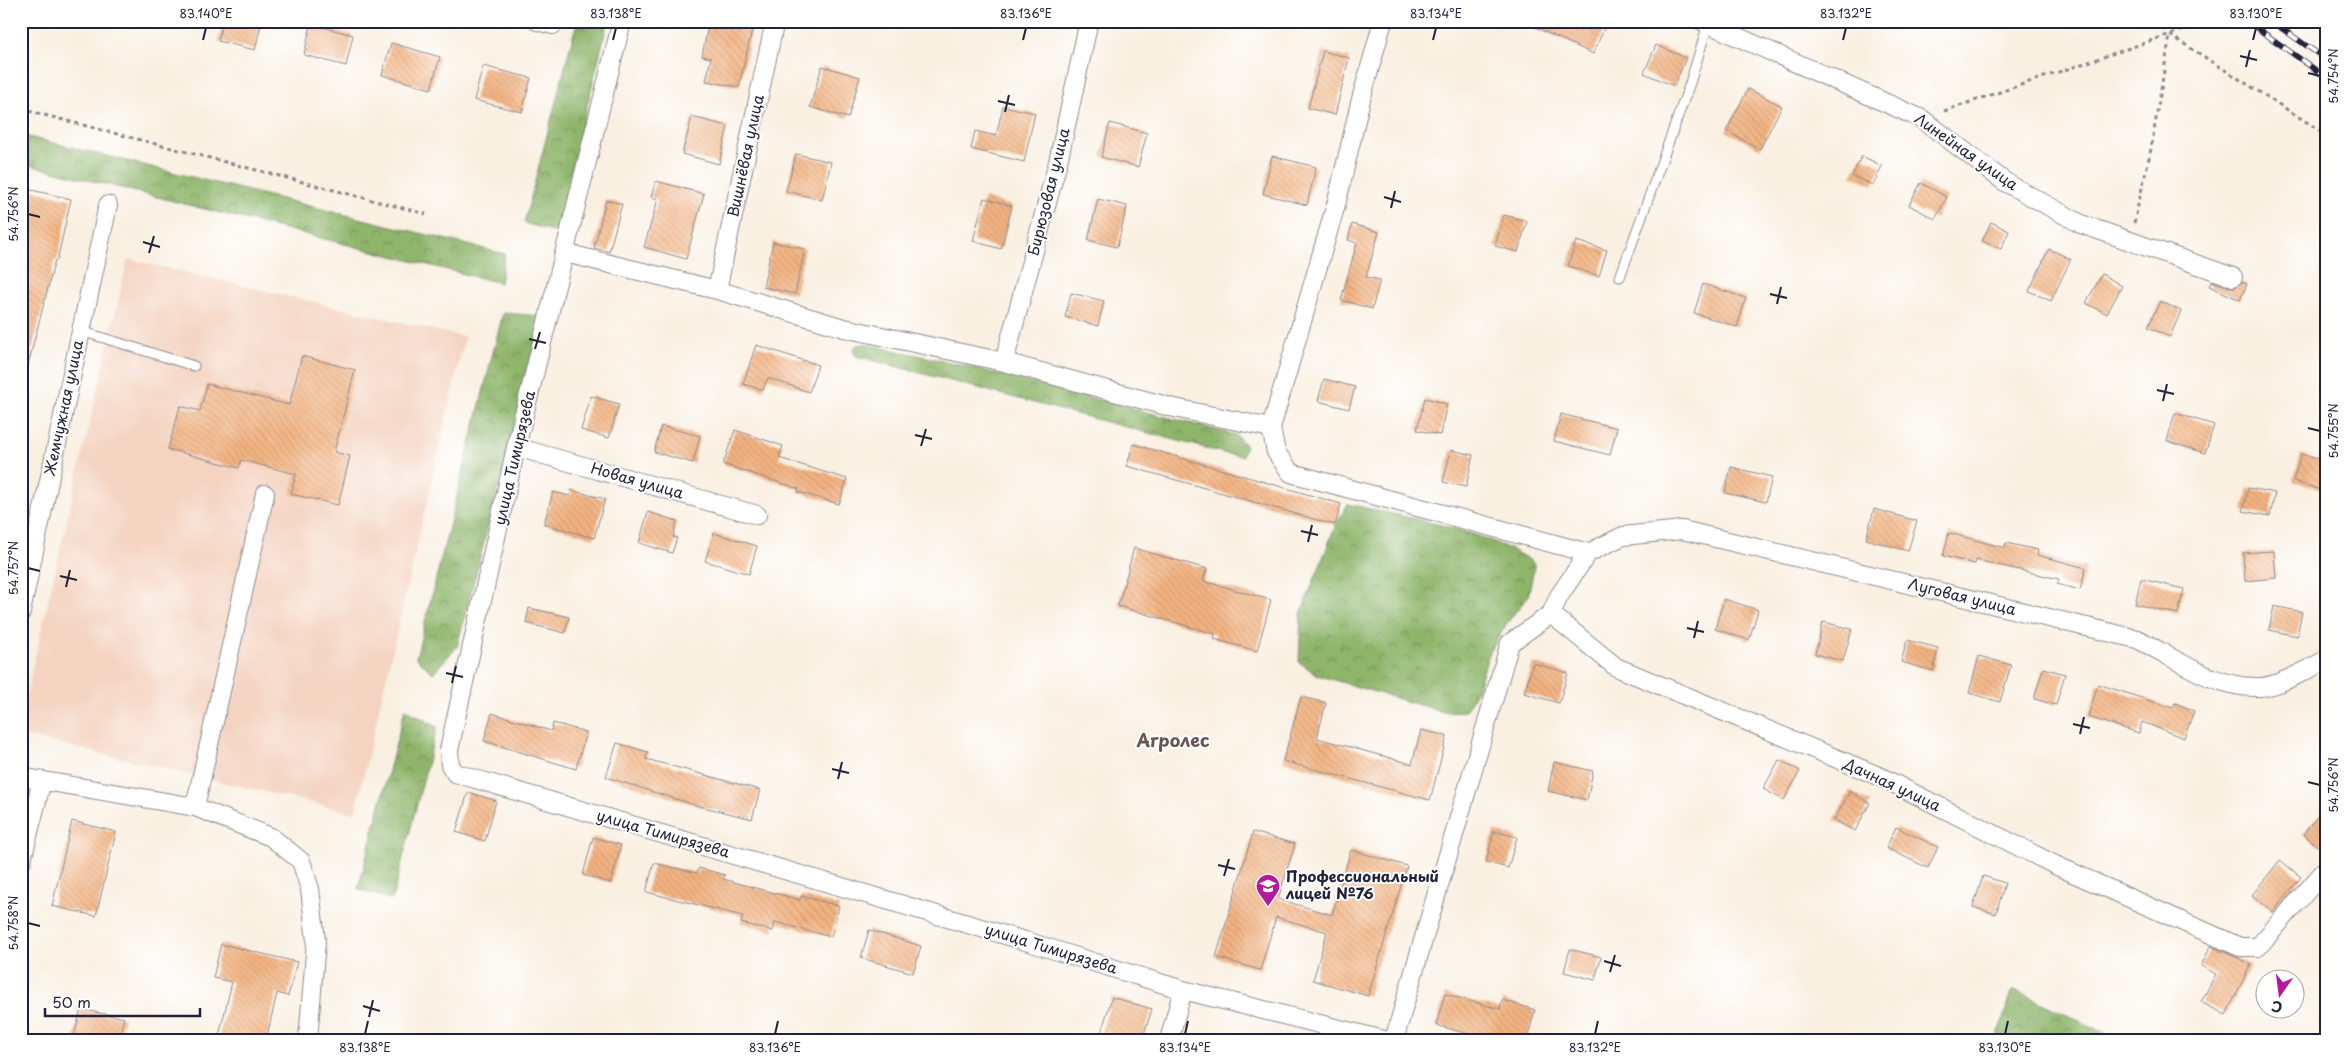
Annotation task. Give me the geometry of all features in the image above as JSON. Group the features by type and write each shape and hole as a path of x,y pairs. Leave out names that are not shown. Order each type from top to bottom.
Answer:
{"street":[{"name":"улица Тимирязева","path":"622,21 516,447 449,750 450,765 455,773 1183,990 1384,1040"},
{"name":"Вишнёвая улица","path":"717,290 775,21"},
{"name":"Бирюзовая улица","path":"1004,362 1058,162 1089,21"},
{"path":"1384,21 1360,103 1337,201 1271,428 1276,452 1291,473 1588,553 1559,596 1551,614 1510,643 1394,1040"},
{"name":"Линейная улица","path":"1705,23 1922,119 2006,182 2081,224 2233,276"},
{"name":"Жемчужная улица","path":"21,612 108,205"},
{"path":"565,253 717,290 844,328 1004,362 1170,407 1271,428"},
{"name":"Новая улица","path":"516,447 757,515"},
{"path":"195,807 265,494"},
{"name":"Луговая улица","path":"1588,553 1623,536 1682,530 2136,639 2168,654 2201,674 2232,685 2261,687 2309,670 2327,660"},
{"name":"Дачная улица","path":"1551,614 1616,667 1880,778 2055,865 2240,947 2258,947 2327,868"},
{"path":"21,777 195,807 271,837 301,861 310,889 316,941 308,1040"},
{"path":"21,863 42,781"},
{"path":"1169,1040 1183,990"}],"lane":[{"path":"1620,277 1690,83 1705,23"},
{"path":"80,331 194,366"}],"path":[{"path":"1922,119 2209,21"},
{"path":"2170,34 2316,128 2327,138"},
{"path":"2130,241 2151,149 2170,34"},
{"path":"21,109 426,214"}],"shaded area":[{"path":"128,259 465,337 355,813 21,735 21,717"}],"green space":[{"path":"577,21 608,21 556,232 524,223"},
{"path":"21,135 505,254 500,283 21,163"},
{"path":"503,313 542,316 457,647 433,673 416,658"},
{"path":"866,344 963,365 1236,435 1246,445 1242,456 1228,454 856,356 853,350 857,345"},
{"path":"1348,504 1470,533 1516,552 1535,564 1528,596 1507,623 1489,654 1476,692 1465,711 1443,712 1317,675 1299,662 1301,613 1337,522"},
{"path":"405,709 437,727 392,900 358,889"},
{"path":"2013,989 2119,1040 1996,1040"}],"building":[{"path":"223,21 262,21 255,50 218,41"},
{"path":"709,21 735,21 753,25 739,87 706,81 711,58 702,56"},
{"path":"1522,21 1593,21 1605,27 1593,54"},
{"path":"311,24 353,35 346,66 304,55"},
{"path":"391,43 440,57 431,89 382,75"},
{"path":"1656,45 1686,58 1674,86 1644,73"},
{"path":"1323,51 1349,58 1335,115 1308,108"},
{"path":"483,66 531,78 522,112 474,100"},
{"path":"822,66 860,77 848,118 810,107"},
{"path":"1748,89 1782,106 1760,149 1726,131"},
{"path":"1003,106 1035,113 1024,162 971,149 975,131 996,136"},
{"path":"692,117 728,126 719,164 682,154"},
{"path":"1110,123 1147,133 1138,167 1101,157"},
{"path":"796,154 831,162 822,200 786,191"},
{"path":"1272,156 1316,167 1307,205 1263,194"},
{"path":"1862,156 1882,166 1873,185 1852,176"},
{"path":"656,181 704,194 686,259 644,247 658,199 651,197"},
{"path":"1921,183 1947,197 1935,219 1909,205"},
{"path":"27,189 71,199 57,261 55,260 27,369 21,368 21,213"},
{"path":"984,198 1012,206 1001,249 973,241"},
{"path":"1098,199 1127,206 1117,247 1088,240"},
{"path":"606,200 622,204 609,252 594,248"},
{"path":"1504,215 1527,221 1518,252 1495,246"},
{"path":"1991,222 2009,231 2001,249 1982,241"},
{"path":"1352,224 1379,232 1366,277 1380,280 1372,309 1341,300 1357,243 1348,240"},
{"path":"1576,241 1607,250 1599,276 1568,266"},
{"path":"773,242 805,249 795,294 763,287"},
{"path":"2049,249 2071,259 2051,301 2029,291"},
{"path":"2102,274 2122,286 2107,314 2086,303"},
{"path":"2212,281 2230,287 2235,287 2242,282 2247,284 2240,300 2209,286"},
{"path":"1703,284 1746,298 1737,327 1694,313"},
{"path":"1071,293 1104,301 1098,326 1065,317"},
{"path":"2160,301 2181,311 2170,337 2148,327"},
{"path":"756,345 818,365 809,392 768,378 763,390 743,384"},
{"path":"302,356 355,370 334,452 350,456 338,505 291,494 296,474 241,460 239,468 168,449 180,406 200,411 207,384 289,405"},
{"path":"1324,379 1355,387 1349,409 1318,401"},
{"path":"591,396 619,404 609,438 581,430"},
{"path":"1425,398 1447,404 1440,435 1417,430"},
{"path":"2175,413 2214,425 2205,453 2167,441"},
{"path":"1561,414 1617,428 1610,455 1554,441"},
{"path":"661,426 700,436 693,463 654,452"},
{"path":"735,430 783,446 779,458 847,479 839,504 798,492 799,489 723,464"},
{"path":"1133,444 1341,504 1335,525 1127,466"},
{"path":"1451,450 1473,455 1466,487 1443,482"},
{"path":"2301,454 2327,462 2327,492 2293,481"},
{"path":"1731,467 1772,477 1766,502 1725,493"},
{"path":"2248,488 2275,493 2270,516 2243,511"},
{"path":"571,490 605,499 594,538 544,524 553,492 570,496"},
{"path":"1874,509 1917,521 1908,551 1866,539"},
{"path":"648,512 677,521 673,537 677,538 672,553 639,543"},
{"path":"714,533 757,546 749,574 705,561"},
{"path":"1949,533 2005,548 2006,543 2038,550 2037,555 2086,568 2080,590 2057,584 2059,579 1976,560 1975,564 1943,556"},
{"path":"1134,548 1207,569 1203,581 1271,600 1257,651 1214,639 1215,634 1118,606"},
{"path":"2274,551 2276,578 2245,581 2243,553"},
{"path":"2141,579 2184,589 2178,614 2135,604"},
{"path":"1724,599 1758,610 1749,640 1715,629"},
{"path":"2274,606 2302,612 2297,636 2269,630"},
{"path":"529,608 569,617 565,633 526,623"},
{"path":"1823,622 1852,629 1843,661 1815,654"},
{"path":"1907,640 1938,648 1933,671 1901,662"},
{"path":"1979,656 2011,665 2000,702 1969,693"},
{"path":"1533,663 1568,673 1559,703 1524,693"},
{"path":"2043,668 2065,674 2056,705 2034,699"},
{"path":"2098,684 2173,708 2175,703 2194,711 2184,738 2142,722 2139,733 2088,717"},
{"path":"1301,697 1326,703 1317,738 1412,764 1421,730 1447,736 1430,800 1283,761"},
{"path":"492,713 551,731 553,723 586,732 576,769 484,741"},
{"path":"617,743 648,752 646,759 760,790 752,819 695,805 606,777"},
{"path":"1779,760 1800,771 1784,800 1763,789"},
{"path":"1554,762 1593,771 1587,800 1548,791"},
{"path":"1850,791 1870,803 1855,831 1834,820"},
{"path":"468,792 496,801 485,841 456,832"},
{"path":"2327,805 2327,838 2319,847 2303,834"},
{"path":"72,821 116,832 96,916 52,906"},
{"path":"1896,827 1938,847 1928,868 1886,848"},
{"path":"1494,831 1517,837 1508,868 1486,862"},
{"name":"Профессиональный лицей №76","path":"1253,832 1295,844 1278,899 1332,915 1351,850 1407,866 1368,996 1313,980 1327,932 1276,917 1260,970 1216,957"},
{"path":"593,837 621,845 611,883 583,875"},
{"path":"2280,860 2301,877 2273,912 2252,895"},
{"path":"654,863 697,873 699,868 725,875 723,879 800,900 801,896 839,906 831,937 775,922 773,931 741,923 743,916 646,892"},
{"path":"1983,876 2005,883 1996,914 1973,907"},
{"path":"869,930 921,946 913,973 861,958"},
{"path":"221,944 297,962 288,996 277,993 266,1040 218,1040 232,982 213,978"},
{"path":"2211,946 2251,964 2226,1015 2201,1002 2216,974 2201,966"},
{"path":"1570,949 1601,957 1595,980 1564,972"},
{"path":"1445,994 1500,1009 1502,1000 1535,1010 1527,1040 1490,1040 1436,1025"},
{"path":"1112,997 1152,1009 1142,1040 1112,1040 1100,1036"},
{"path":"81,1009 124,1018 118,1040 73,1040"}],"railway":[{"path":"2247,21 2327,78"},
{"path":"2271,21 2327,60"}],"place":[{"name":"Профессиональный лицей №76","path":"1268,907"}],"district":[{"name":"Агролес","path":"1173,741"}]}
